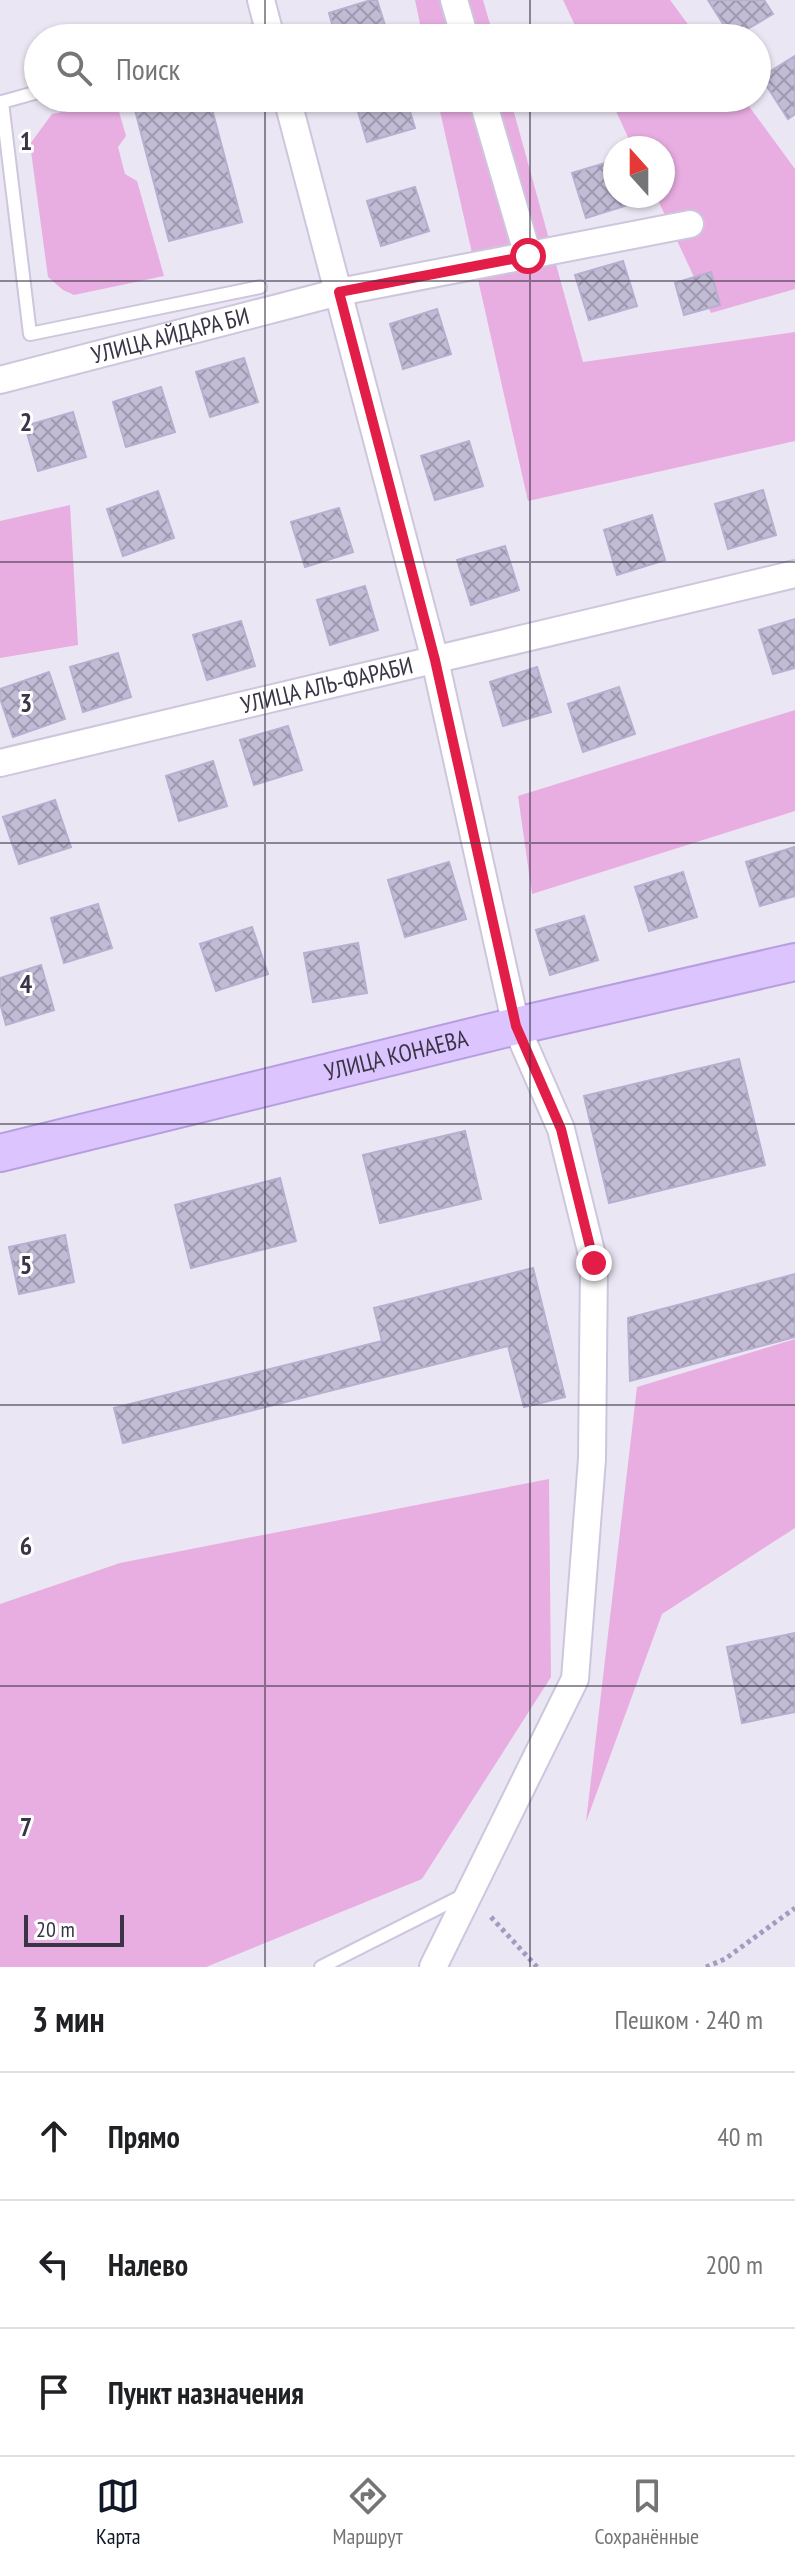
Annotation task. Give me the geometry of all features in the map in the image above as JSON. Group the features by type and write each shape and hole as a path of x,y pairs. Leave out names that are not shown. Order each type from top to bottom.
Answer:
{"main road":[{"name":"УЛИЦА КОНАЕВА","path":"0,1153 516,1026 795,962"}],"street":[{"path":"261,0 267,24"},
{"path":"454,0 461,24"},
{"path":"291,112 435,660 516,1026 561,1129 594,1263 592,1459 575,1679 433,1967"},
{"path":"486,112 528,256"},
{"name":"УЛИЦА АЙДАРА БИ","path":"0,380 339,292 690,224"},
{"name":"УЛИЦА АЛЬ-ФАРАБИ","path":"0,763 795,574"}],"lane":[{"path":"24,96 2,102 30,334 260,287"},
{"path":"321,1967 469,1893"}],"path":[{"path":"469,1893 537,1967"},
{"path":"706,1967 725,1959 795,1908"}],"shaded area":[{"path":"415,0 483,0 490,24 420,24"},
{"path":"563,0 670,0 688,24 574,24"},
{"path":"119,112 126,136 118,147 125,174 137,181 164,276 74,295 48,277 30,144 52,114"},
{"path":"440,112 514,112 583,362 795,332 795,441 528,501"},
{"path":"616,112 753,112 795,169 795,289 711,313 662,208 675,208 675,136 627,136"},
{"path":"70,505 78,645 0,658 0,521"},
{"path":"795,710 795,811 532,894 518,796"},
{"path":"795,1339 795,1528 662,1614 586,1822 637,1387"},
{"path":"549,1479 551,1677 422,1879 206,1967 0,1967 0,1604 120,1563"}],"building":[{"path":"377,0 385,24 332,24 329,13"},
{"path":"708,0 764,0 773,14 756,24 723,24"},
{"path":"795,56 795,114 788,119 771,93 771,71"},
{"path":"136,112 213,112 242,222 169,241"},
{"path":"358,112 410,112 415,128 367,142"},
{"path":"603,164 603,208 618,208 586,218 572,173"},
{"path":"415,187 429,231 381,246 367,201"},
{"path":"623,261 637,306 589,320 575,275"},
{"path":"711,272 720,305 684,315 675,283"},
{"path":"437,309 451,354 403,369 390,324"},
{"path":"244,358 258,402 210,417 196,372"},
{"path":"161,387 175,432 126,447 113,402"},
{"path":"73,412 86,457 38,471 25,426"},
{"path":"469,441 483,486 435,500 421,456"},
{"path":"763,490 776,535 728,549 715,504"},
{"path":"158,491 174,538 123,556 107,509"},
{"path":"339,508 353,552 305,567 291,522"},
{"path":"652,515 665,560 617,575 604,530"},
{"path":"505,546 519,590 471,605 457,560"},
{"path":"365,586 378,630 330,645 317,600"},
{"path":"795,619 795,668 773,674 759,630"},
{"path":"241,621 255,666 207,680 193,635"},
{"path":"118,653 131,697 83,712 70,667"},
{"path":"537,667 551,712 503,726 490,682"},
{"path":"49,672 65,719 13,737 0,689"},
{"path":"619,687 635,734 583,752 568,704"},
{"path":"288,726 302,770 254,785 240,740"},
{"path":"213,761 227,806 179,821 166,776"},
{"path":"55,800 71,847 19,864 3,817"},
{"path":"794,847 795,896 760,906 746,862"},
{"path":"449,862 466,919 405,937 388,880"},
{"path":"683,872 697,917 649,931 635,887"},
{"path":"98,904 112,948 64,963 51,918"},
{"path":"584,916 598,960 550,975 536,930"},
{"path":"252,927 268,974 216,991 200,944"},
{"path":"358,943 367,993 313,1002 304,953"},
{"path":"41,965 54,1010 6,1025 0,1003 0,978"},
{"path":"739,1059 765,1165 609,1203 584,1096"},
{"path":"465,1131 481,1199 380,1223 363,1155"},
{"path":"280,1178 296,1241 191,1268 175,1205"},
{"path":"65,1235 74,1282 19,1294 9,1247"},
{"path":"533,1268 565,1397 524,1407 508,1346 123,1443 114,1408 382,1341 374,1308"},
{"path":"795,1274 795,1337 630,1381 628,1318"},
{"path":"795,1633 795,1712 742,1723 727,1647"}],"route":[{"path":"528,256 339,292 435,660 516,1026 561,1129 594,1263"}]}
